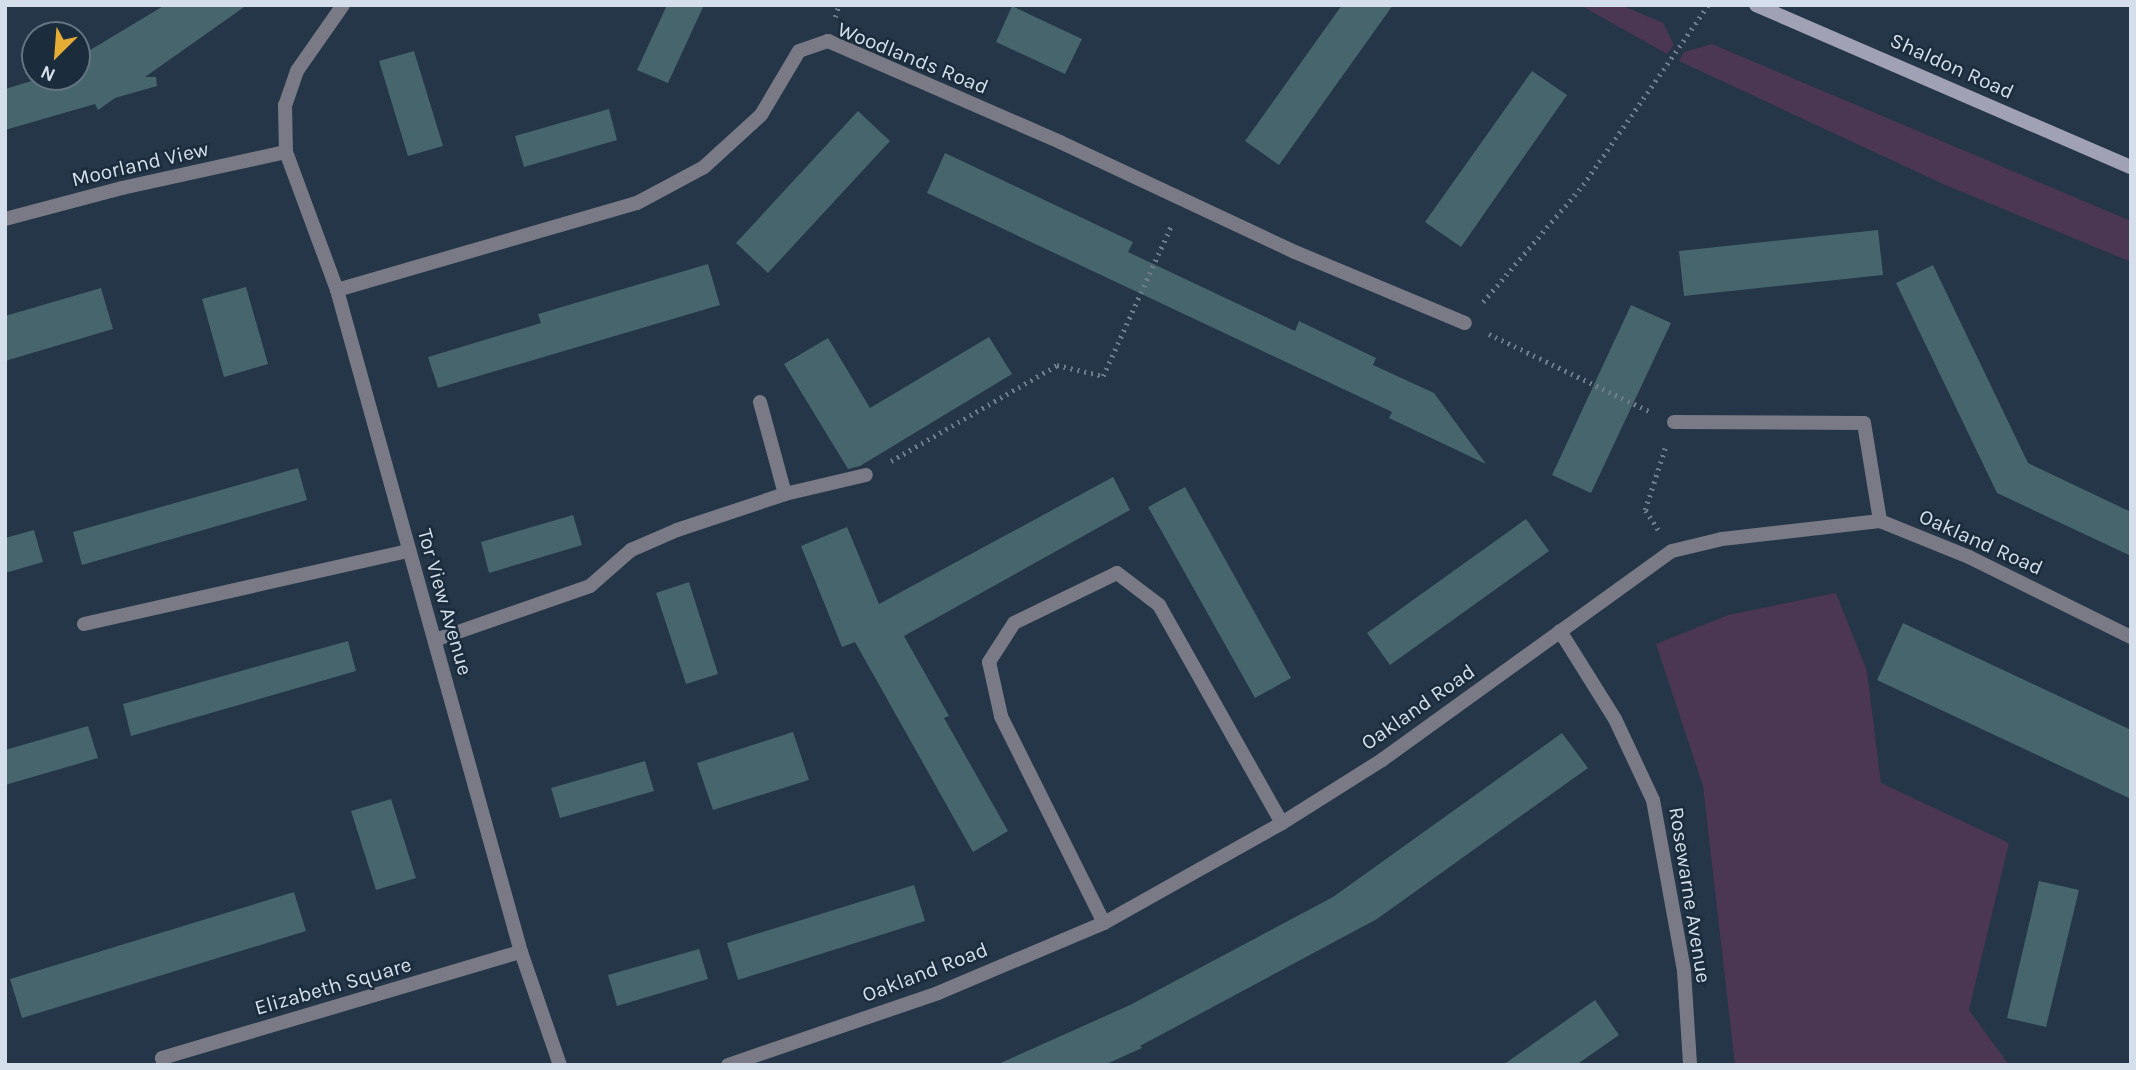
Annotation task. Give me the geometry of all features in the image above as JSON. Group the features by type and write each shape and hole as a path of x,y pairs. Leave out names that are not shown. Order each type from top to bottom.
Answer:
{"street":[{"name":"Tor View Avenue","path":"343,5 297,71 285,105 286,152 337,290 522,952 560,1065"},
{"name":"Shaldon Road","path":"1756,5 2131,167"},
{"name":"Woodlands Road","path":"337,290 637,203 704,167 761,115 799,51 828,41 1294,252 1465,323"},
{"name":"Moorland View","path":"5,219 122,188 286,152"},
{"path":"760,402 785,494"},
{"path":"1674,422 1864,423 1880,521"},
{"path":"435,640 590,586 631,550 785,494 866,475"},
{"name":"Oakland Road","path":"728,1065 938,993 1104,923 1282,823 1381,760 1672,551 1722,539 1880,521 1969,557 2131,637"},
{"path":"84,624 408,551"},
{"path":"1104,923 1001,716 989,662 1014,623 1117,573 1159,605 1282,823"},
{"name":"Rosewarne Avenue","path":"1560,631 1615,719 1653,800 1684,971 1690,1065"},
{"name":"Elizabeth Square","path":"164,1065 162,1058 522,952"}],"path":[{"path":"1672,551 1645,510 1674,422 1465,323 1583,184 1708,5"},
{"path":"866,475 1057,365 1103,376 1183,200"}],"shaded area":[{"path":"1580,5 1621,5 1663,23 1674,45 1667,54"},
{"path":"1712,44 2131,221 2131,262 1943,184 1679,61 1684,52"},
{"path":"1836,593 1867,671 1881,783 2009,843 1969,1010 2009,1065 1735,1065 1703,786 1656,644 1728,615"}],"building":[{"path":"165,5 247,5 145,77 156,77 157,86 115,98 98,110 95,104 5,130 5,89 21,84 21,91 91,91 91,50"},
{"path":"667,5 704,5 668,83 637,70"},
{"path":"1342,5 1393,5 1279,165 1245,141"},
{"path":"1012,6 1082,39 1065,74 996,42"},
{"path":"414,51 443,146 408,156 379,61"},
{"path":"1532,71 1567,95 1461,247 1425,222"},
{"path":"609,109 617,140 524,167 515,136"},
{"path":"858,111 890,141 768,273 736,243"},
{"path":"945,153 1133,242 1128,252 1295,331 1299,321 1376,358 1373,365 1434,393 1486,464 1389,418 1392,412 927,193"},
{"path":"1878,230 1883,275 1684,296 1679,251"},
{"path":"708,264 720,305 438,388 428,357 541,323 538,314"},
{"path":"1933,265 2028,463 2131,512 2131,556 1997,493 1896,283"},
{"path":"246,287 268,364 224,377 202,299"},
{"path":"101,288 113,329 5,361 5,316"},
{"path":"1631,305 1671,323 1591,493 1552,475"},
{"path":"989,337 1012,374 860,466 848,469 784,364 828,338 870,408"},
{"path":"298,468 307,500 82,565 73,532"},
{"path":"1113,477 1130,510 904,636 949,716 944,718 1008,831 973,852 855,642 842,647 801,546 847,527 879,604"},
{"path":"1185,487 1291,678 1255,698 1148,507"},
{"path":"573,515 582,545 489,573 481,542"},
{"path":"1526,519 1549,551 1390,665 1367,633"},
{"path":"34,530 43,562 5,573 5,538"},
{"path":"689,582 718,674 686,684 656,593"},
{"path":"1903,623 2131,730 2131,799 1877,680"},
{"path":"348,641 356,671 131,736 123,704"},
{"path":"88,726 98,758 5,785 5,750"},
{"path":"793,732 809,780 713,810 697,763"},
{"path":"1562,733 1588,768 1377,919 1140,1046 1142,1048 1104,1065 996,1065 1130,1005 1333,897"},
{"path":"645,761 654,791 560,818 551,788"},
{"path":"391,799 416,878 376,890 351,811"},
{"path":"2039,881 2079,890 2046,1027 2007,1018"},
{"path":"914,885 925,921 738,980 727,943"},
{"path":"294,892 306,931 22,1018 10,979"},
{"path":"699,949 708,979 617,1006 608,975"},
{"path":"1595,1000 1619,1035 1576,1065 1503,1065"}]}
